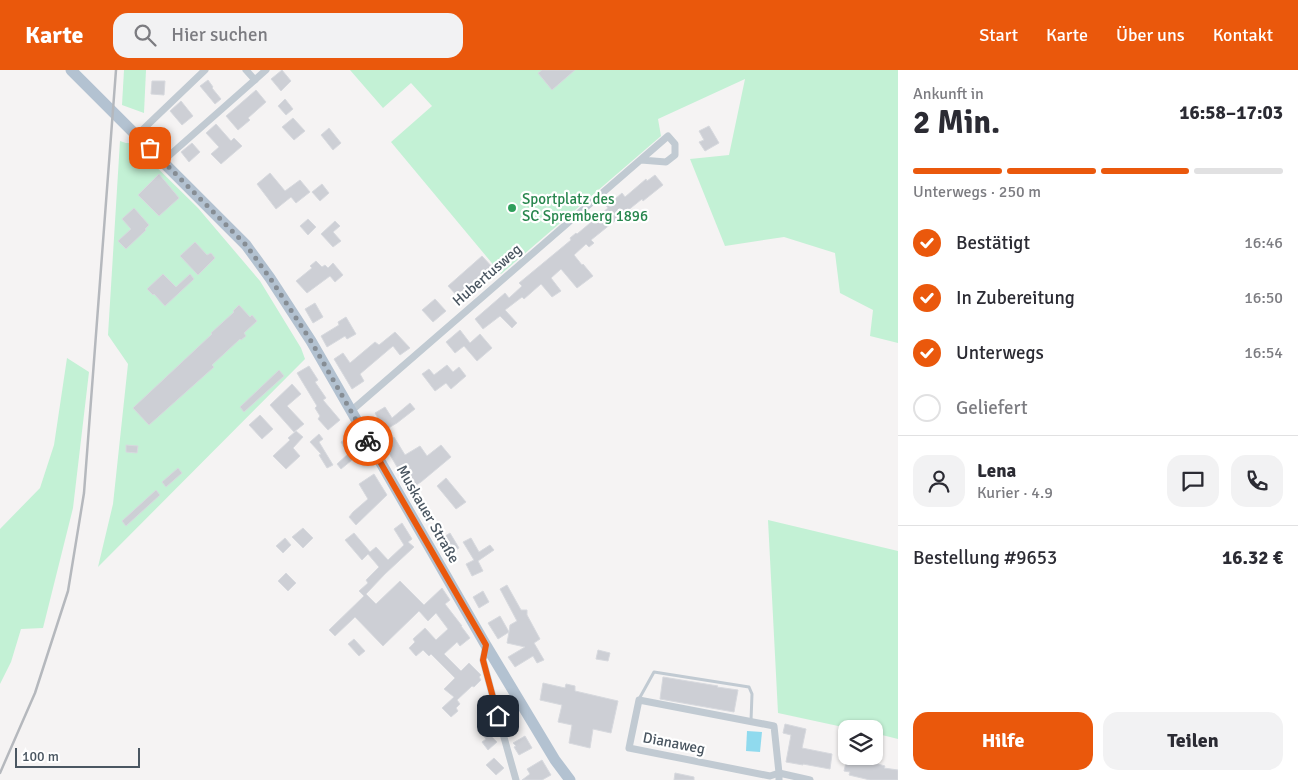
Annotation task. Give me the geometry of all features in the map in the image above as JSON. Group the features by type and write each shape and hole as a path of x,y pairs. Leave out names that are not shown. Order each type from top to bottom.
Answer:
{"main road":[{"name":"Muskauer Straße","path":"71,70 246,245 256,258 311,341 486,645 555,760 570,780"}],"street":[{"path":"137,135 205,70"},
{"path":"246,70 255,80"},
{"path":"163,161 266,70"},
{"name":"Hubertusweg","path":"351,411 668,136 675,144 675,155 666,162 641,160"},
{"path":"486,645 483,660 516,780"},
{"path":"639,700 774,726 779,777 810,780"},
{"name":"Dianaweg","path":"639,700 629,748 779,777"}],"lane":[{"path":"639,700 654,672 748,688 752,694 751,722"}],"green space":[{"path":"124,70 146,70 144,113 122,105"},
{"path":"350,70 898,70 898,343 870,336 873,310 840,293 835,253 784,237 725,246 690,159 729,155 745,79 658,119 661,136 501,274 391,142 432,106 411,83 383,108"},
{"path":"120,141 132,143 198,208 260,281 301,348 305,359 98,567 113,504 128,364 108,335"},
{"path":"67,358 89,372 73,508 43,628 21,629 11,662 0,684 0,529 40,488 54,445"},
{"path":"768,520 898,551 898,739 883,735 883,720 838,720 838,726 778,713"}],"water":[{"path":"747,731 762,732 760,752 746,751"}],"building":[{"path":"282,70 291,81 281,91 271,79"},
{"path":"542,70 575,70 552,90 538,73"},
{"path":"208,80 221,99 215,104 200,86"},
{"path":"152,81 165,81 164,95 151,94"},
{"path":"256,90 266,102 238,130 226,116"},
{"path":"285,99 293,109 286,115 278,106"},
{"path":"181,101 193,116 182,125 170,111"},
{"path":"293,118 305,131 294,140 282,127"},
{"path":"216,124 231,141 234,138 242,146 221,164 211,154 219,147 206,133"},
{"path":"709,126 719,143 705,151 699,142 704,140 699,131"},
{"path":"329,128 341,143 333,150 321,135"},
{"path":"192,143 200,152 189,162 181,152"},
{"path":"270,173 285,191 300,180 310,192 296,203 291,197 276,209 257,184"},
{"path":"159,174 179,198 159,216 138,195"},
{"path":"655,175 663,185 643,201 642,199 591,240 594,243 589,247 586,244 574,255 593,276 577,288 561,269 551,278 561,291 552,297 541,284 524,299 522,297 505,310 517,323 512,328 500,316 483,329 475,319 505,293 509,298 522,286 519,283 571,240 570,238 608,208 605,204 613,196 615,199 622,193 625,197 646,179 647,181"},
{"path":"322,184 329,193 320,201 312,192"},
{"path":"134,208 149,225 126,249 118,241 131,229 122,219"},
{"path":"308,219 316,227 308,235 300,226"},
{"path":"335,221 340,226 333,232 341,241 333,247 321,234"},
{"path":"195,242 207,255 211,253 215,258 198,275 180,256"},
{"path":"482,256 494,269 460,299 448,286"},
{"path":"316,261 322,267 325,265 328,268 333,263 343,275 335,282 330,276 307,293 296,281 312,268 310,266"},
{"path":"163,274 176,287 190,274 194,279 165,306 147,289"},
{"path":"435,299 446,311 433,322 422,310"},
{"path":"315,303 323,317 313,323 305,309"},
{"path":"239,305 250,317 252,315 257,321 244,333 246,336 240,339 212,365 214,367 149,425 133,408 212,334"},
{"path":"346,317 356,334 347,339 345,336 327,347 321,336 339,325 338,322"},
{"path":"460,330 470,343 480,334 492,348 477,361 464,346 455,353 446,342"},
{"path":"395,332 410,348 400,355 393,346 360,374 364,381 352,389 334,359 343,353 350,363 375,342 379,345"},
{"path":"447,365 453,372 459,367 466,376 451,389 446,383 435,391 422,374 429,369 434,375"},
{"path":"309,366 318,380 315,382 326,398 323,400 340,420 328,430 318,419 320,416 315,408 317,406 297,373"},
{"path":"279,370 284,376 244,412 240,407"},
{"path":"292,384 301,394 287,406 304,424 294,432 270,405"},
{"path":"410,403 415,409 385,430 375,413 385,407 392,418"},
{"path":"260,415 273,429 262,439 249,425"},
{"path":"296,431 303,437 293,448 300,456 286,469 273,456 290,440 288,438"},
{"path":"319,434 323,439 319,442 333,465 327,468 319,455 321,454 310,442"},
{"path":"351,436 359,450 349,456 341,442"},
{"path":"394,437 405,455 420,446 427,456 441,445 451,457 410,489 383,443"},
{"path":"126,445 138,446 137,453 126,452"},
{"path":"348,454 352,460 341,469 337,464"},
{"path":"178,468 182,473 166,487 162,482"},
{"path":"374,474 387,495 356,525 349,517 368,499 359,484"},
{"path":"446,478 466,502 456,509 437,486"},
{"path":"156,490 160,495 126,526 122,521"},
{"path":"402,523 412,539 408,542 414,547 366,594 376,604 400,581 424,605 442,588 450,600 445,604 470,638 460,646 457,642 444,654 461,671 469,663 481,675 479,677 481,680 457,700 460,704 456,708 458,711 451,717 442,708 454,697 444,689 455,678 431,654 429,656 423,650 416,656 409,648 415,642 413,639 425,628 436,640 448,629 436,613 428,621 419,611 383,646 355,617 335,636 329,630 364,596 359,591 368,583 366,580 379,567 368,554 362,560 345,540 354,533 370,552 376,547 388,560 404,545 394,529"},
{"path":"303,528 313,538 303,548 292,537"},
{"path":"450,533 459,548 448,554 439,540"},
{"path":"285,538 291,545 283,553 276,546"},
{"path":"471,538 479,552 490,545 494,550 478,561 483,571 472,576 466,564 474,560 463,542"},
{"path":"286,573 296,583 288,591 278,581"},
{"path":"507,585 521,610 527,610 527,615 540,639 534,643 544,660 537,663 533,656 515,667 508,657 525,647 507,643 510,625 517,621 500,589"},
{"path":"483,591 489,602 479,608 473,597"},
{"path":"500,616 509,632 498,639 488,623"},
{"path":"354,639 365,651 359,656 348,644"},
{"path":"598,650 610,653 608,661 596,659"},
{"path":"663,677 738,690 734,712 660,699"},
{"path":"543,683 565,688 566,684 575,686 575,691 618,701 611,733 593,729 590,748 569,743 572,725 558,722 562,705 540,700"},
{"path":"785,724 806,729 802,748 832,754 830,769 786,762 791,735 783,733"},
{"path":"485,725 490,731 490,735 497,742 488,750 482,742 486,739 479,731"},
{"path":"525,736 532,748 519,755 513,743"},
{"path":"494,758 504,768 496,775 486,765"},
{"path":"542,760 551,775 542,780 522,780 530,774 527,769"},
{"path":"845,765 882,765 885,766 884,768 898,770 898,780 870,780 849,775 850,772 844,771"},
{"path":"675,773 694,777 694,780 674,780"}],"railway":[{"path":"0,773 35,693 68,591 84,493 116,70"}],"way so far":[{"path":"150,148 246,245 311,341 368,441"}],"place":[{"name":"Sportplatz des SC Spremberg 1896","path":"512,208"}],"route":[{"path":"368,441 486,645 483,660 498,716"}]}
